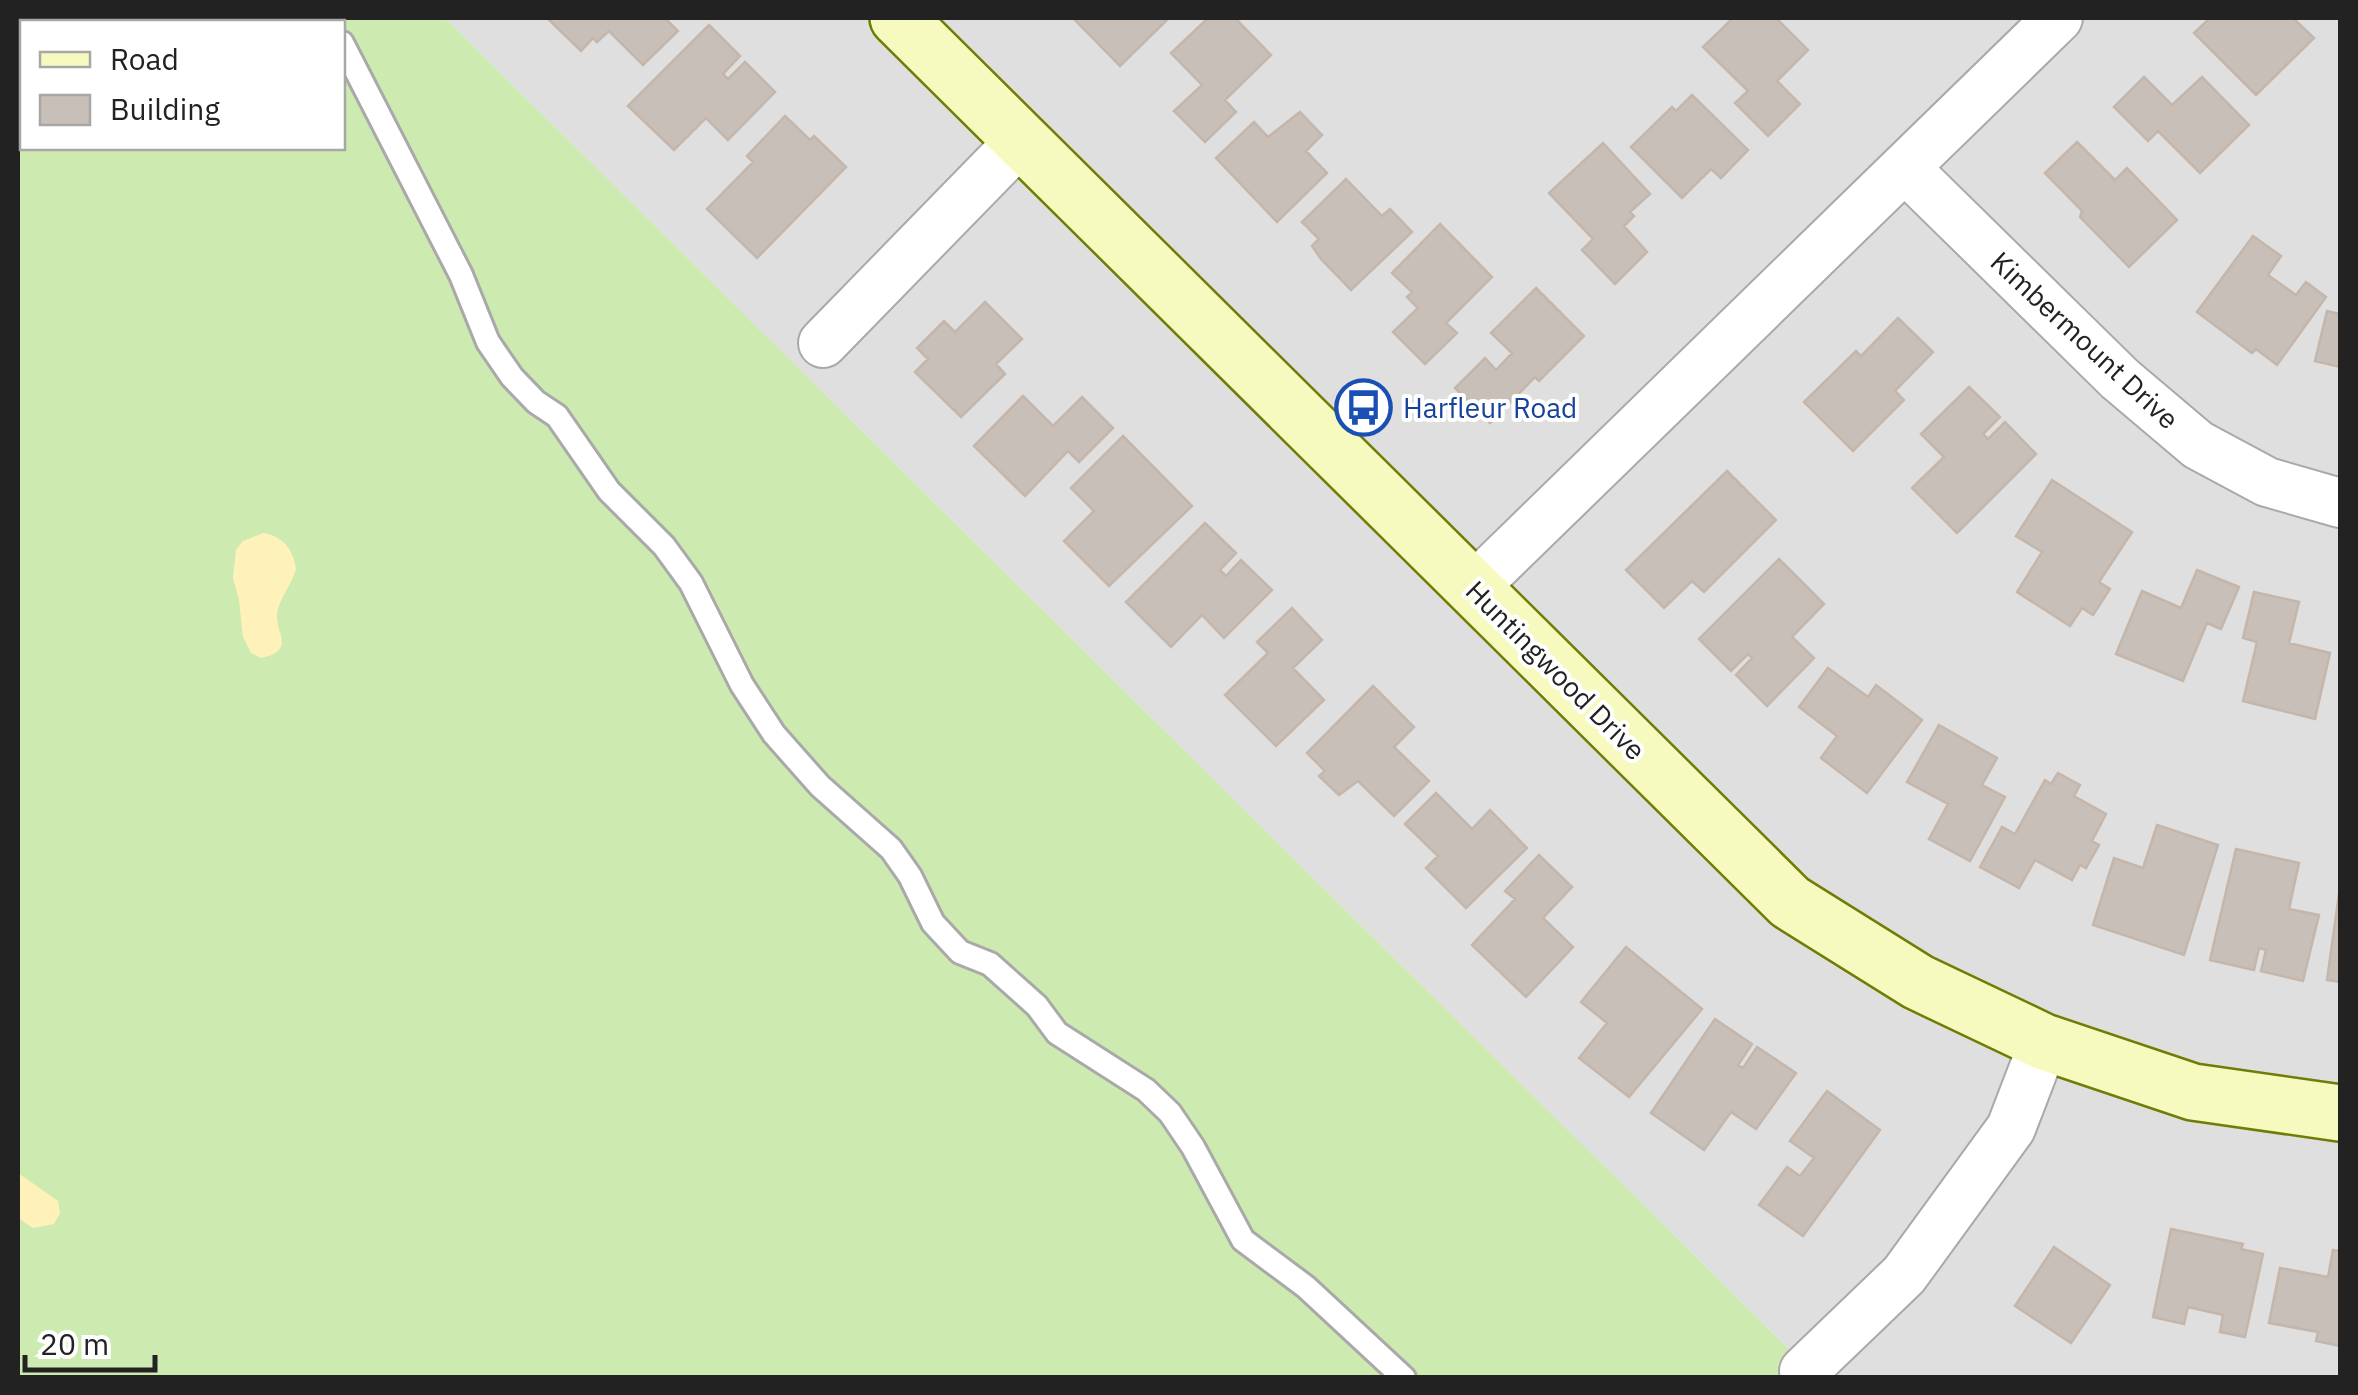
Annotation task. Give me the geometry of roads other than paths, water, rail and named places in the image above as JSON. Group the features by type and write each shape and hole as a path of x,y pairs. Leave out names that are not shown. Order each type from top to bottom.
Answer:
{"street":[{"name":"Huntingwood Drive","path":"898,18 1790,902 1918,982 2044,1042 2193,1092 2340,1113"},
{"path":"1473,588 2058,18"},
{"path":"823,343 1021,140"},
{"name":"Kimbermount Drive","path":"1904,168 2120,379 2198,446 2266,482 2340,504"},
{"path":"1804,1371 1904,1276 2011,1128 2044,1042"}],"lane":[{"path":"345,49 462,275 488,342 536,402 558,416 609,491 664,546 691,583 742,685 774,734 820,786 891,849 910,876 933,923 960,952 990,964 1037,1006 1057,1034 1146,1090 1170,1113 1243,1240 1306,1287 1404,1378"}],"place":[{"name":"Harfleur Road","path":"1364,407"}]}
